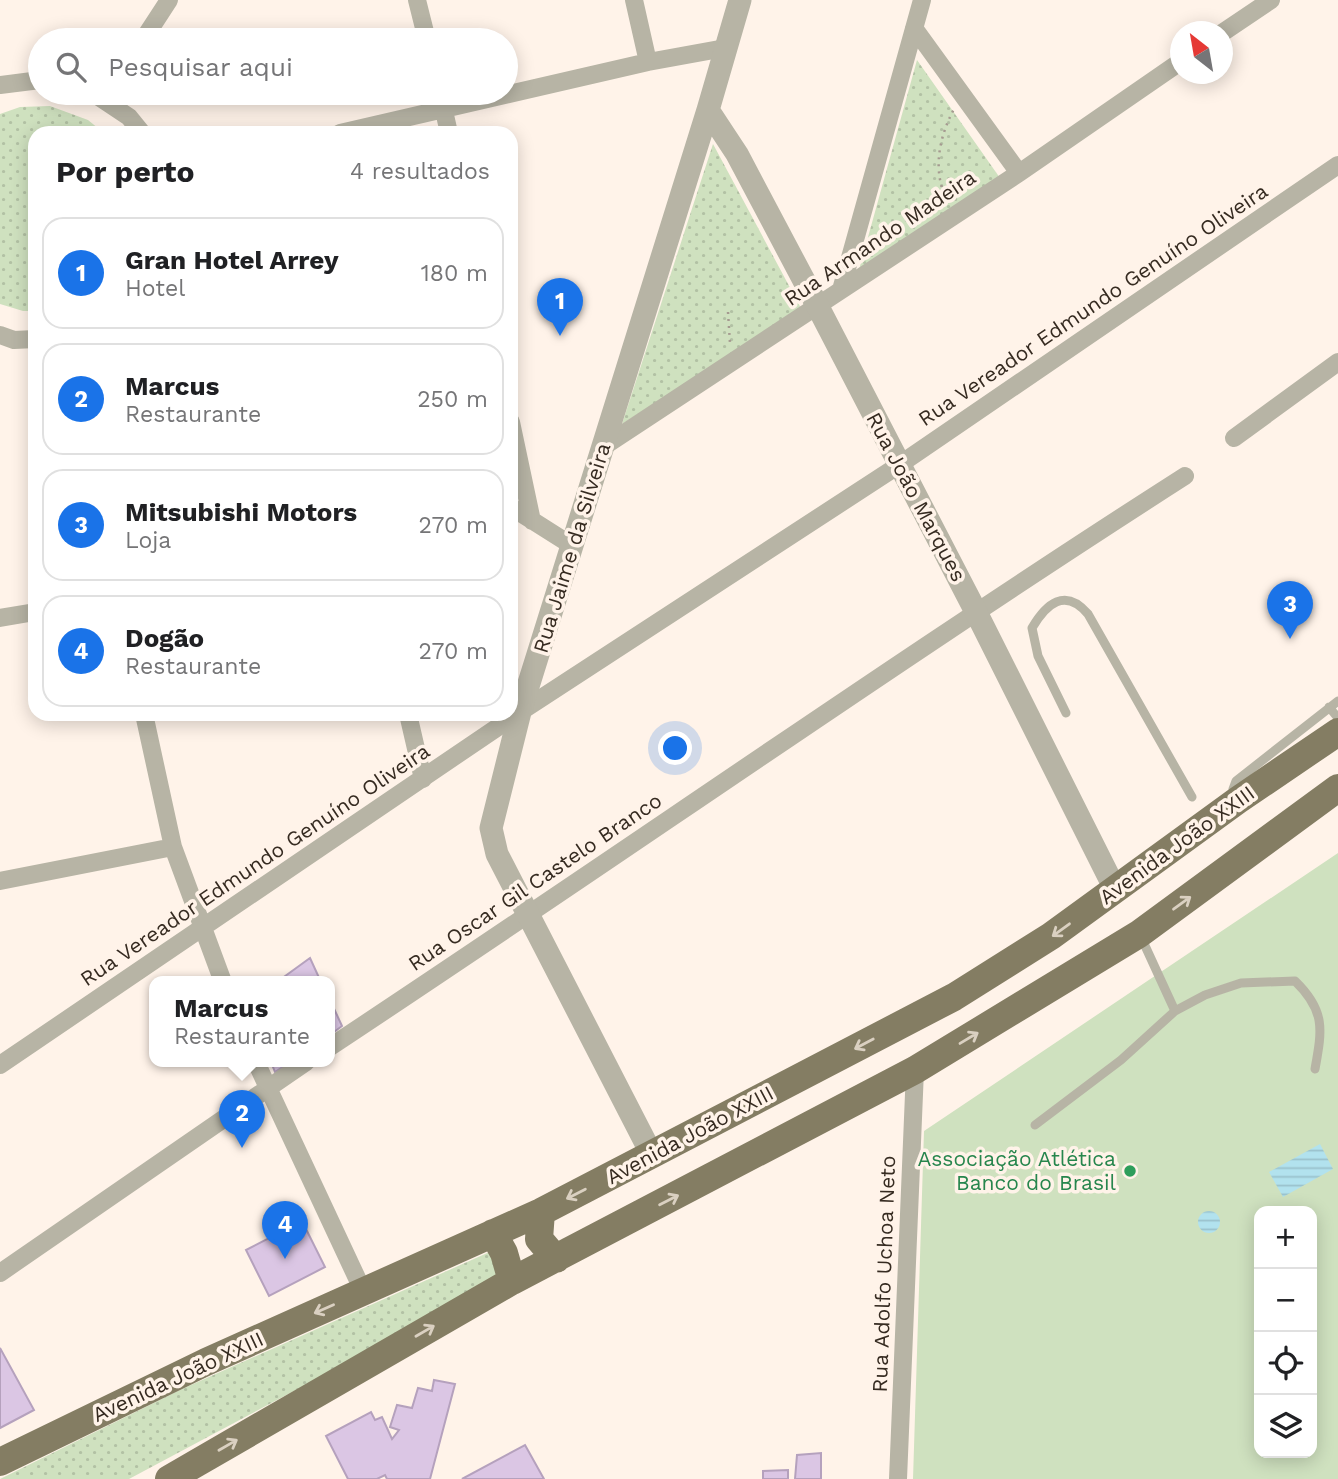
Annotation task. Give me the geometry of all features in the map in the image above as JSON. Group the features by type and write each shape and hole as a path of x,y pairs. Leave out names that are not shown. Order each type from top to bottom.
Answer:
{"main road":[{"name":"Avenida João XXIII","path":"0,1462 206,1362 541,1212 954,997 1051,936 1238,800 1334,720"},
{"path":"169,1479 512,1281 915,1070 1139,934 1338,788"},
{"path":"541,1212 539,1239 556,1259"},
{"path":"493,1233 504,1253 512,1281"}],"street":[{"path":"151,28 169,0"},
{"path":"417,0 424,28"},
{"path":"634,0 648,62"},
{"name":"Rua Jaime da Silveira","path":"518,720 740,0"},
{"path":"841,290 922,0"},
{"path":"1233,26 1271,0"},
{"path":"914,28 1019,173"},
{"path":"518,86 725,48"},
{"name":"Rua Armando Madeira","path":"603,447 818,307 1170,70"},
{"path":"0,84 28,81"},
{"path":"114,105 136,126"},
{"path":"362,126 427,105"},
{"path":"443,105 448,126"},
{"name":"Rua João Marques","path":"708,110 737,154 818,307 975,610 1115,889"},
{"name":"Rua Vereador Edmundo Genuíno Oliveira","path":"520,712 898,465 1338,165"},
{"path":"0,335 14,340 28,339"},
{"path":"1234,438 1338,362"},
{"path":"518,454 533,522"},
{"name":"Rua Oscar Gil Castelo Branco","path":"335,1043 528,916 975,610 1185,476"},
{"path":"518,512 570,545"},
{"path":"0,618 28,613"},
{"path":"146,721 173,847 201,930 220,976"},
{"path":"410,721 424,779"},
{"name":"Rua Vereador Edmundo Genuíno Oliveira","path":"0,1065 507,721"},
{"name":"Rua Jaime da Silveira","path":"518,721 491,828 497,854 652,1155"},
{"path":"0,881 173,847"},
{"path":"258,1067 363,1291"},
{"path":"0,1273 298,1067"},
{"name":"Rua Adolfo Uchoa Neto","path":"898,1479 915,1070"}],"lane":[{"path":"1066,713 1038,656 1032,628 1043,610 1062,600 1079,603 1088,614 1192,797"},
{"path":"1334,720 1338,701"},
{"path":"1334,720 1338,718"},
{"path":"1139,934 1175,1011"},
{"path":"1035,1125 1121,1060 1175,1011 1205,995 1241,984 1295,981 1317,1009 1322,1025 1315,1069"}],"path":[{"path":"956,215 942,190 938,160 945,128 963,96"},
{"path":"728,312 730,364"}],"green space":[{"path":"917,60 1000,178 857,277"},
{"path":"50,106 88,120 95,126 28,126 28,311 0,304 0,114 20,107"},
{"path":"713,144 802,310 622,424"},
{"name":"Associação Atlética Banco do Brasil","path":"1338,853 1338,1479 913,1479 924,1131"},
{"path":"494,1250 502,1272 322,1376 129,1479 0,1479 182,1389"}],"water":[{"path":"1320,1144 1333,1169 1283,1197 1269,1172"},
{"path":"1209,1211 1217,1214 1220,1222 1217,1230 1209,1233 1201,1230 1198,1222 1201,1214"}],"building":[{"path":"310,958 318,976 285,976"},
{"path":"335,1011 342,1026 335,1031"},
{"path":"302,1221 325,1267 269,1296 246,1250"},
{"path":"0,1348 34,1410 0,1428"},
{"path":"434,1380 455,1384 430,1479 387,1479 385,1475 377,1479 348,1479 326,1436 371,1412 375,1420 382,1417 392,1439 399,1430 390,1427 397,1405 412,1408 418,1388 432,1391"},
{"path":"525,1445 544,1479 462,1479"},
{"path":"821,1453 821,1479 795,1479 797,1455"},
{"path":"788,1470 788,1479 763,1479 763,1471"}],"place":[{"name":"Gran Hotel Arrey","path":"560,336"},
{"name":"Mitsubishi Motors","path":"1290,639"},
{"name":"Marcus","path":"242,1148"},
{"name":"Associação Atlética Banco do Brasil","path":"1130,1171"},
{"name":"Dogão","path":"285,1259"}]}
